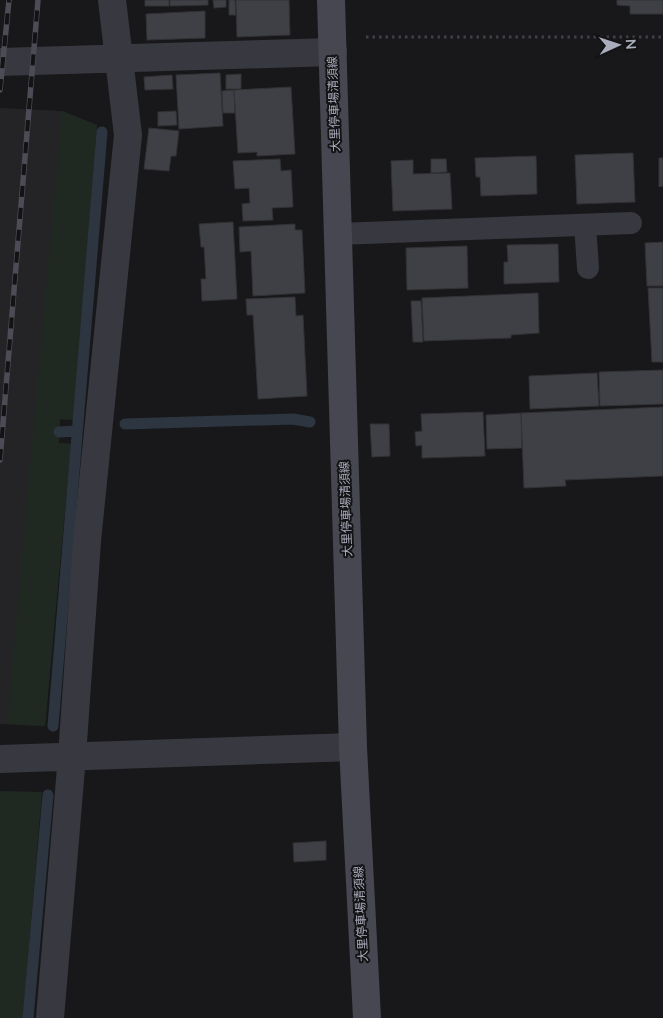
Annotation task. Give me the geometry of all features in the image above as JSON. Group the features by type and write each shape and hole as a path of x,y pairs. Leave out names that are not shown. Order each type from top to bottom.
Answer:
{"main road":[{"name":"大里停車場清須線","path":"331,0 353,747 367,1018"}],"street":[{"path":"50,1018 72,756 87,541 128,135 112,0"},
{"path":"0,62 119,59 332,44"},
{"path":"0,759 353,747"}],"lane":[{"path":"338,234 631,223"},
{"path":"585,225 588,268"}],"path":[{"path":"332,44 663,37"}],"shaded area":[{"path":"0,108 62,111 97,125 74,420 60,419 59,443 71,444 45,726 0,724"},
{"path":"62,111 97,125 74,420 60,419 59,443 71,444 45,726 7,724"},
{"path":"0,791 42,792 23,1018 0,1018"}],"building":[{"path":"145,0 169,0 169,6 145,6"},
{"path":"170,0 208,0 208,5 170,6"},
{"path":"213,0 226,0 226,7 214,8"},
{"path":"229,0 235,0 236,15 229,15"},
{"path":"236,0 289,0 290,35 237,37"},
{"path":"617,0 663,0 663,14 630,14 630,6 617,5"},
{"path":"205,11 205,38 147,40 146,14"},
{"path":"220,73 223,126 179,129 176,75"},
{"path":"241,74 241,89 226,89 226,75"},
{"path":"172,75 173,89 145,90 144,77"},
{"path":"291,87 295,154 257,156 257,152 238,153 234,90"},
{"path":"234,90 235,113 223,113 222,91"},
{"path":"176,111 177,125 158,126 158,112"},
{"path":"149,128 179,131 176,156 171,156 169,171 144,169"},
{"path":"633,153 635,202 577,204 575,155"},
{"path":"536,156 537,194 481,196 480,177 476,177 475,158"},
{"path":"659,158 663,158 663,186 659,187"},
{"path":"280,159 281,171 291,170 293,207 272,208 273,220 243,221 242,204 250,203 249,188 235,189 233,161"},
{"path":"431,159 446,159 447,172 431,173"},
{"path":"413,160 413,174 450,173 452,209 393,211 391,161"},
{"path":"233,222 237,299 202,301 201,279 206,279 204,247 201,247 199,224"},
{"path":"295,224 295,230 302,230 305,293 253,296 251,251 240,252 239,227"},
{"path":"663,242 663,286 647,286 645,243"},
{"path":"558,244 559,282 504,284 504,262 508,262 507,245"},
{"path":"467,246 468,288 407,290 406,248"},
{"path":"648,288 663,288 663,362 652,362"},
{"path":"538,293 539,333 511,335 511,338 424,341 422,298"},
{"path":"295,297 296,316 303,315 307,396 258,399 253,315 247,315 246,299"},
{"path":"411,301 421,301 423,342 413,342"},
{"path":"663,370 663,404 600,406 599,372"},
{"path":"597,373 599,406 530,409 529,376"},
{"path":"663,407 663,476 565,480 566,486 524,488 521,413"},
{"path":"483,412 485,456 422,458 422,445 416,446 415,432 422,431 421,414"},
{"path":"521,413 522,448 487,449 486,415"},
{"path":"370,424 389,424 390,456 372,457"},
{"path":"326,841 326,860 294,862 293,843"}],"waterway":[{"path":"53,726 102,132"},
{"path":"125,424 293,419 310,422"},
{"path":"59,432 77,431"},
{"path":"28,1018 48,795"}],"railway":[{"path":"0,90 9,0"},
{"path":"0,460 38,0"}]}
